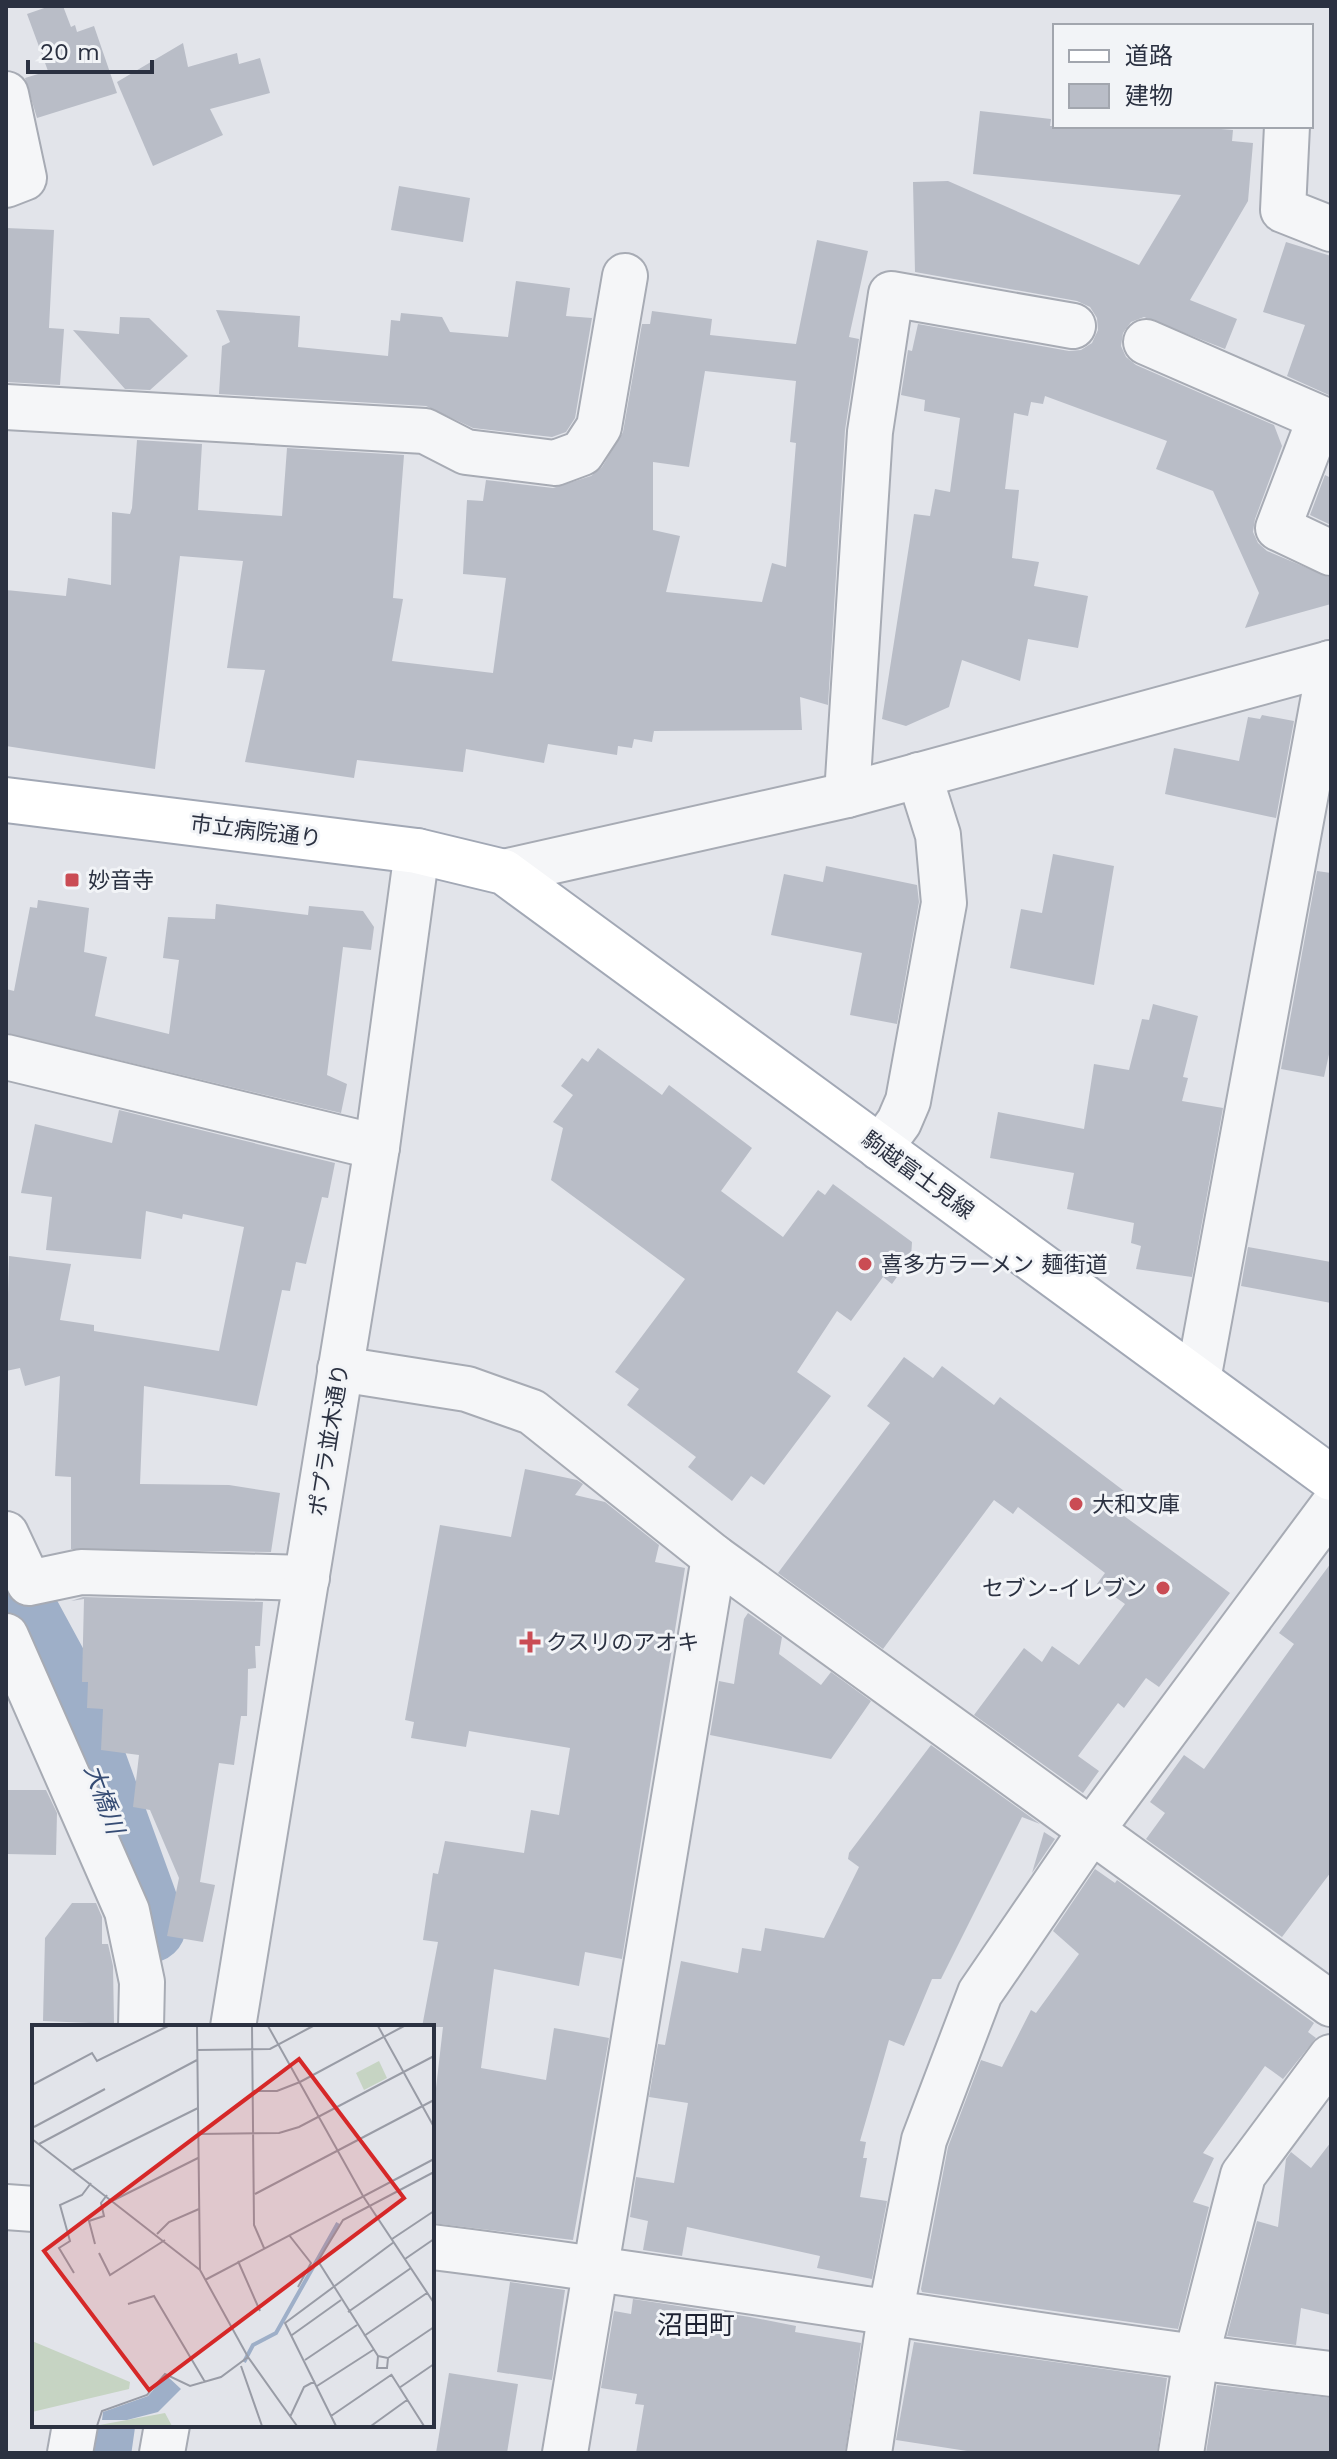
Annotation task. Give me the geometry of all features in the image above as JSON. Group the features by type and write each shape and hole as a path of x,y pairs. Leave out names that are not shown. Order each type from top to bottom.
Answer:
{"main road":[{"name":"市立病院通り","path":"6,800 417,851 504,872"},
{"name":"駒越富士見線","path":"504,872 1331,1478"}],"street":[{"path":"6,94 24,178 6,185"},
{"path":"1287,128 1283,210 1331,229"},
{"path":"6,407 425,431 466,452 555,463 582,453 599,427 625,276"},
{"path":"847,795 870,432 891,294 1073,326"},
{"path":"1146,342 1320,418 1278,528 1331,553"},
{"path":"504,872 847,795 1330,663 1198,1380"},
{"path":"880,1148 899,1122 908,1101 944,903 938,835 919,775"},
{"name":"ポプラ並木通り","path":"233,2025 377,1147 417,851"},
{"path":"6,1057 377,1147"},
{"path":"340,1369 467,1389 532,1412 714,1557 1331,2004"},
{"path":"869,2453 891,2310 924,2140 980,1993 1091,1831 1331,1508"},
{"path":"6,1534 29,1583 81,1572 307,1578"},
{"path":"565,2453 714,1557"},
{"path":"6,1636 127,1911 142,1982 141,2025"},
{"path":"1181,2453 1196,2358 1243,2175 1331,2057"},
{"path":"6,2207 32,2209"},
{"path":"434,2247 891,2310 1196,2358 1331,2374"},
{"path":"70,2453 75,2427"},
{"path":"162,2453 167,2427"}],"building":[{"path":"50,6 63,6 71,27 75,25 77,32 94,26 117,93 37,118 25,78 48,71 27,14"},
{"path":"183,43 188,67 237,53 239,64 260,58 270,93 210,109 223,135 153,166 117,82"},
{"path":"980,111 1051,119 1050,126 1053,128 1233,130 1232,141 1253,143 1248,201 1190,300 1237,319 1225,349 1144,317 1131,322 1123,333 1121,346 1126,357 1136,365 1274,425 1282,446 1253,532 1258,543 1267,551 1331,578 1331,604 1245,628 1259,593 1213,491 1156,469 1167,441 1045,396 1043,404 1031,402 1028,416 1014,413 1005,489 1019,490 1012,558 1039,562 1034,586 1088,596 1078,648 1028,639 1020,681 962,660 949,707 906,726 882,719 914,514 930,516 935,489 950,492 960,418 924,411 925,400 901,395 908,350 912,351 918,324 1069,351 1081,350 1092,343 1098,330 1097,318 1090,307 1077,301 915,272 913,182 948,181 1139,265 1181,195 973,174"},
{"path":"399,186 470,198 463,242 391,230"},
{"path":"6,228 54,230 49,328 64,329 60,385 6,382"},
{"path":"817,240 868,251 849,337 859,339 845,430 828,705 800,697 802,730 654,731 652,742 634,739 632,748 618,746 617,755 548,744 544,763 466,749 463,772 357,760 354,778 245,762 265,670 227,668 243,561 180,556 155,769 6,746 6,590 66,596 68,578 111,585 112,512 130,514 137,440 202,444 198,510 282,516 287,448 404,455 393,598 403,599 392,661 493,673 506,578 463,574 467,500 483,501 486,480 553,488 591,476 602,467 623,432 642,324 650,324 652,311 712,319 710,335 796,344","holes":["705,371 796,381 790,442 796,443 786,567 772,563 762,602 666,592 680,536 653,530 653,462 689,467"]},
{"path":"1286,242 1331,256 1331,396 1287,376 1305,325 1263,312"},
{"path":"516,281 570,288 566,316 592,318 575,418 566,432 552,437 473,428 426,406 219,394 222,346 230,342 216,310 300,316 298,347 388,356 391,320 400,321 401,313 442,317 450,332 508,337"},
{"path":"120,317 149,318 188,356 150,390 125,389 73,330 119,334"},
{"path":"1325,475 1331,478 1331,525 1310,515"},
{"path":"1262,715 1294,721 1276,818 1165,794 1174,748 1239,761 1248,717 1260,719"},
{"path":"1053,854 1114,866 1094,985 1010,968 1021,909 1042,913"},
{"path":"826,866 917,885 919,902 897,1024 850,1015 862,953 771,935 784,874 823,882"},
{"path":"1317,871 1331,873 1331,1045 1324,1077 1281,1069"},
{"path":"38,900 89,908 84,952 107,957 95,1016 169,1034 179,960 163,958 168,917 215,919 216,904 308,915 309,906 363,911 374,927 371,950 343,947 327,1075 347,1084 341,1113 6,1033 6,989 14,991 30,907 37,908"},
{"path":"1153,1004 1198,1016 1183,1077 1188,1078 1182,1101 1223,1108 1192,1277 1136,1269 1141,1246 1131,1243 1134,1223 1067,1209 1074,1173 990,1158 998,1112 1084,1129 1094,1064 1129,1070 1142,1019 1149,1020"},
{"path":"598,1048 662,1095 669,1085 752,1148 721,1191 783,1237 818,1190 825,1195 833,1184 912,1242 911,1257 892,1284 883,1277 851,1321 837,1311 797,1372 831,1396 764,1485 751,1476 732,1501 688,1467 696,1457 627,1405 639,1389 615,1372 685,1279 551,1180 563,1128 553,1122 573,1095 561,1086 582,1058 588,1062"},
{"path":"119,1110 335,1163 328,1198 322,1197 306,1264 296,1262 290,1291 282,1290 257,1406 144,1386 140,1484 229,1485 280,1493 271,1552 71,1549 71,1477 55,1476 60,1376 25,1386 20,1368 6,1371 9,1256 71,1264 60,1320 94,1325 94,1331 219,1351 244,1227 183,1214 182,1219 146,1211 141,1259 46,1250 52,1197 21,1193 35,1124 112,1143"},
{"path":"1248,1247 1331,1262 1331,1303 1241,1286"},
{"path":"904,1357 933,1378 942,1366 994,1405 1000,1397 1132,1497 1120,1513 1230,1593 1159,1687 1146,1678 1124,1708 1118,1703 1078,1756 1099,1771 1083,1793 974,1715 1024,1648 1042,1662 1052,1646 1079,1665 1125,1604 1097,1584 1105,1573 1018,1507 1013,1514 994,1500 883,1649 778,1573 890,1423 867,1406"},
{"path":"525,1469 577,1480 583,1484 575,1495 605,1502 659,1545 655,1562 685,1568 622,1959 585,1952 579,1986 494,1969 481,2068 546,2080 554,2028 609,2038 573,2240 434,2223 434,2106 443,2027 422,2025 438,1942 423,1940 433,1873 438,1874 445,1841 524,1853 531,1810 559,1815 570,1748 469,1731 466,1747 411,1738 414,1722 405,1720 440,1525 511,1537"},
{"path":"1331,1563 1331,1872 1282,1937 1146,1839 1165,1813 1150,1802 1184,1755 1204,1769 1294,1644 1279,1633"},
{"path":"83,1597 263,1602 260,1646 255,1646 256,1668 248,1669 247,1716 241,1716 234,1765 219,1763 200,1882 215,1885 203,1942 167,1936 179,1878 150,1810 133,1807 139,1755 101,1750 103,1709 87,1708 88,1682 82,1682 84,1599 71,1601"},
{"path":"748,1613 782,1637 779,1654 821,1685 831,1672 871,1701 831,1759 710,1735 719,1681 734,1684 744,1619"},
{"path":"931,1745 1040,1824 1022,1817 941,1979 932,1979 904,2046 889,2040 860,2141 866,2142 863,2158 867,2158 860,2197 887,2201 872,2279 817,2268 820,2256 687,2227 682,2256 643,2250 648,2221 630,2217 636,2177 674,2183 688,2103 649,2097 658,2044 665,2045 681,1961 738,1973 742,1948 761,1951 765,1928 824,1938 859,1867 848,1859 849,1853"},
{"path":"6,1790 46,1790 57,1813 56,1855 6,1854"},
{"path":"1044,1832 1055,1839 1032,1873"},
{"path":"1095,1869 1115,1883 1117,1880 1314,2023 1308,2032 1316,2038 1283,2079 1265,2066 1203,2153 1214,2158 1193,2202 1209,2207 1178,2329 922,2292 921,2289 948,2147 981,2060 1002,2067 1031,2010 1036,2013 1079,1954 1053,1931"},
{"path":"72,1903 96,1903 102,1917 102,1944 108,1944 113,1966 114,2024 43,2021 45,1938"},
{"path":"1331,2142 1331,2315 1301,2308 1296,2345 1227,2336 1257,2221 1278,2227 1286,2159 1291,2152 1311,2168"},
{"path":"510,2282 565,2290 552,2380 497,2372"},
{"path":"633,2299 750,2317 796,2326 795,2332 861,2343 845,2453 636,2453 644,2405 635,2404 637,2394 601,2388 614,2311 631,2314"},
{"path":"914,2342 1167,2378 1157,2453 980,2453 896,2440"},
{"path":"449,2373 518,2384 507,2453 436,2453"},
{"path":"1217,2385 1331,2398 1331,2453 1206,2453"}],"waterway":[{"name":"大橋川","path":"6,1584 63,1689 149,1926"},
{"name":"大橋川","path":"94,2453 98,2427"}],"place":[{"name":"妙音寺","path":"72,880"},
{"name":"喜多方ラーメン 麺街道","path":"865,1264"},
{"name":"大和文庫","path":"1076,1504"},
{"name":"セブン-イレブン","path":"1163,1588"},
{"name":"クスリのアオキ","path":"530,1642"}],"district":[{"name":"沼田町","path":"696,2325"}]}
